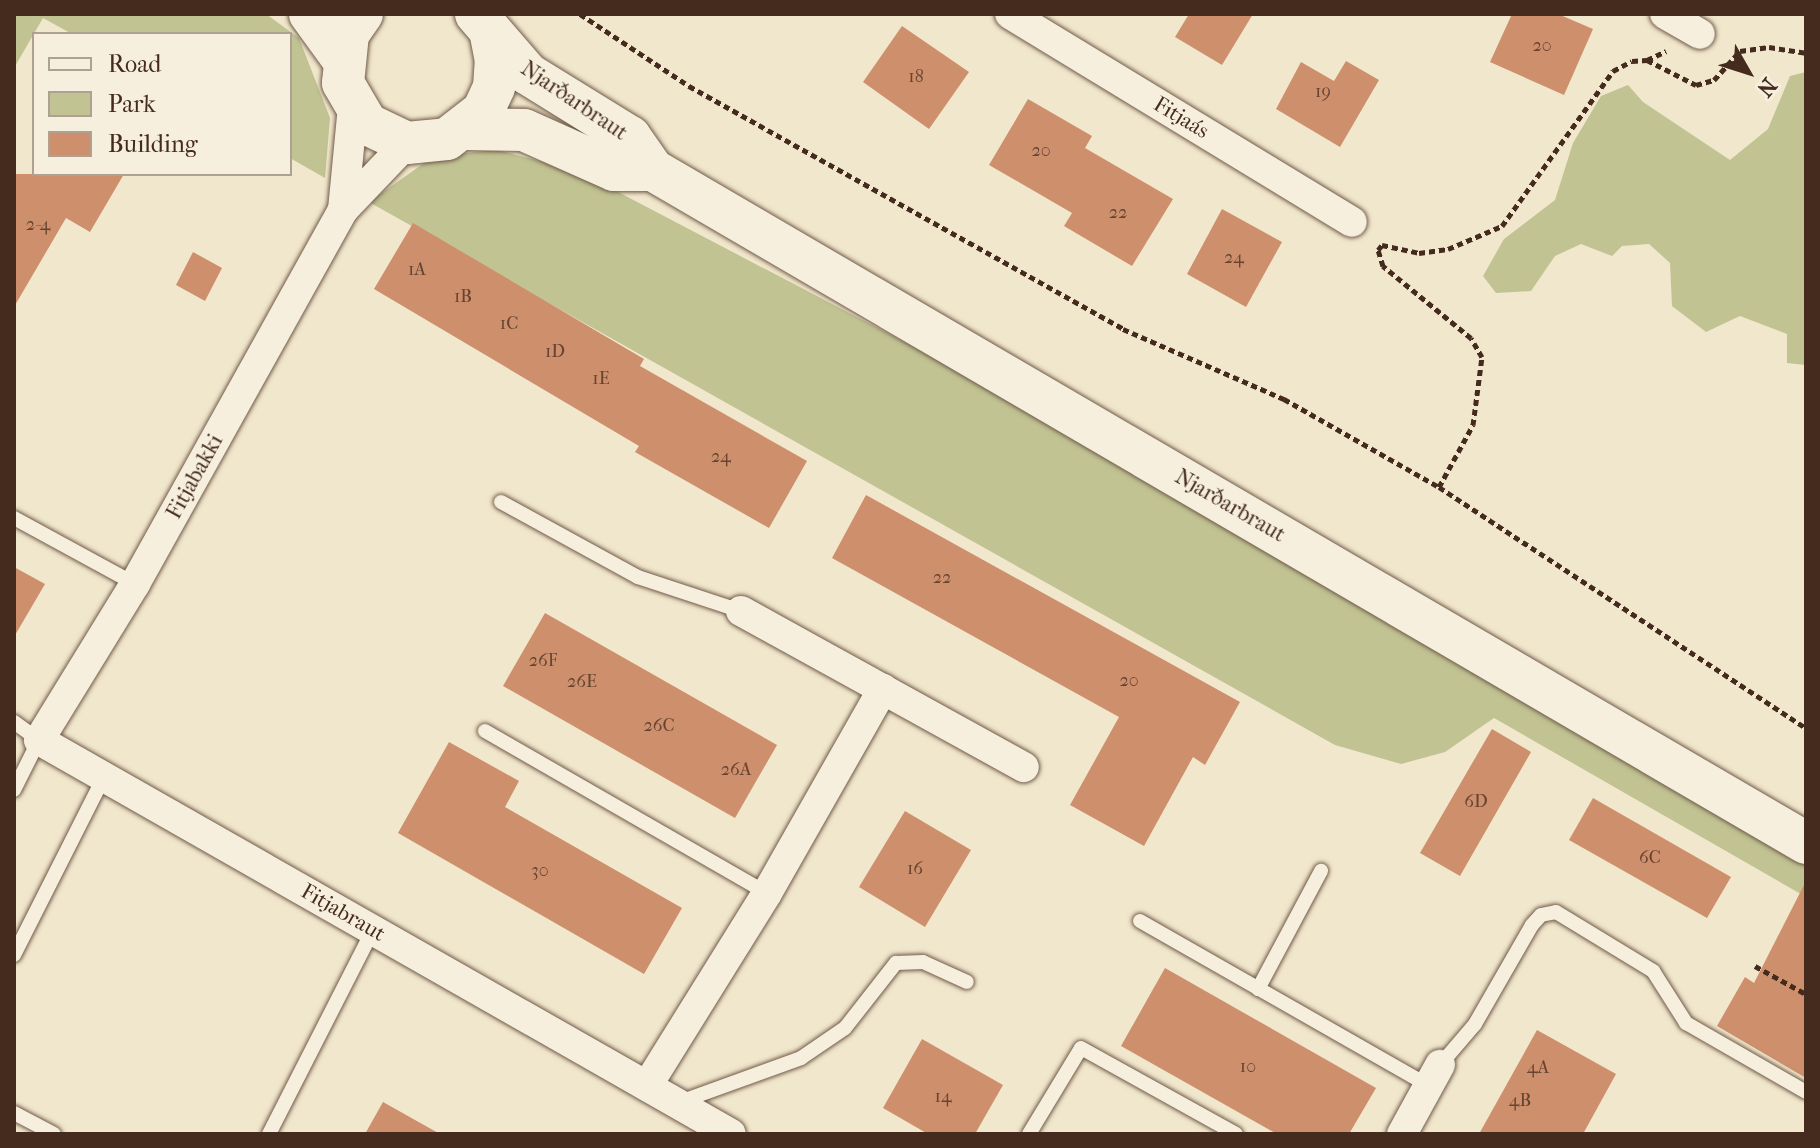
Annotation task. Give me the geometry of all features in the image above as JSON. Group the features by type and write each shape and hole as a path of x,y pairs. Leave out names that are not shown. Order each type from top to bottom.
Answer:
{"main road":[{"path":"310,14 342,58"},
{"path":"362,14 348,34 342,58 343,83 353,107 386,137 407,143"},
{"name":"Njarðarbraut","path":"407,143 427,144 464,129 483,111 494,87 496,61 483,25"},
{"name":"Njarðarbraut","path":"483,25 528,74 630,137 653,170 1806,843"},
{"name":"Njarðarbraut","path":"464,129 524,130 614,170 653,170"}],"street":[{"name":"Fitjaás","path":"1010,14 1352,222"},
{"path":"1665,14 1700,34"},
{"name":"Fitjabakki","path":"343,210 353,107"},
{"name":"Fitjabakki","path":"39,740 135,584 343,210 407,143"},
{"path":"741,611 1024,767"},
{"path":"647,1086 767,893 883,689"},
{"name":"Fitjabraut","path":"39,740 731,1134"},
{"path":"1402,1134 1434,1076"}],"lane":[{"path":"501,502 638,577 741,611"},
{"path":"14,518 135,584"},
{"path":"14,722 39,740 14,790"},
{"path":"485,731 767,893"},
{"path":"14,955 104,777"},
{"path":"1258,989 1321,871"},
{"path":"1140,921 1258,989 1434,1076 1475,1024 1532,925 1541,915 1556,912 1653,971 1686,1023 1806,1092"},
{"path":"269,1134 373,930"},
{"path":"676,1103 801,1058 845,1028 896,963 923,962 967,982"},
{"path":"1029,1134 1081,1048 1236,1134"},
{"path":"14,1113 54,1134"}],"path":[{"path":"580,14 689,86 1123,329 1284,399 1439,487 1806,728"},
{"path":"1439,487 1473,425 1482,357 1471,338 1383,266 1378,250 1382,245 1419,253 1448,249 1502,226 1613,71 1632,61 1647,60 1696,85 1714,80 1740,51 1769,47 1806,53"},
{"path":"1755,966 1806,994"}],"green space":[{"path":"14,14 266,14 291,32 68,32 43,18 32,32 14,68"},
{"path":"292,33 299,38 330,118 325,178 292,159"},
{"path":"1806,72 1806,365 1787,363 1787,334 1740,316 1706,332 1672,306 1670,263 1649,244 1622,246 1612,256 1581,244 1555,256 1531,291 1496,293 1483,276 1504,239 1555,200 1573,143 1601,96 1628,85 1643,102 1730,160 1768,129 1790,76"},
{"path":"497,150 578,171 1002,393 1806,860 1806,897 1494,718 1445,752 1401,764 1335,745 369,202 434,156"}],"building":[{"path":"1189,14 1253,14 1222,65 1175,37"},
{"path":"1512,14 1558,14 1593,29 1564,95 1490,62"},
{"path":"902,26 969,72 929,129 863,82"},
{"path":"1346,61 1379,80 1340,147 1276,109 1301,62 1334,81"},
{"path":"1028,99 1092,136 1085,148 1173,199 1132,266 1064,226 1072,213 989,165"},
{"path":"14,174 123,176 90,232 66,218 14,307"},
{"path":"1222,209 1282,242 1246,307 1187,274"},
{"path":"413,223 644,359 640,366 807,461 769,528 635,452 639,446 374,289"},
{"path":"193,252 222,268 205,301 176,285"},
{"path":"866,495 1240,702 1205,765 1193,757 1144,846 1070,805 1119,717 832,558"},
{"path":"14,567 45,584 14,637"},
{"path":"545,613 777,745 735,818 503,686"},
{"path":"1492,729 1531,752 1460,876 1420,853"},
{"path":"449,742 519,781 505,807 682,908 644,974 398,833"},
{"path":"1593,798 1731,877 1707,918 1569,840"},
{"path":"905,811 971,850 925,927 859,887"},
{"path":"1806,881 1806,1078 1717,1026 1745,977 1754,983"},
{"path":"1165,968 1376,1088 1349,1134 1277,1134 1121,1046"},
{"path":"1537,1030 1616,1074 1583,1134 1479,1134"},
{"path":"922,1039 1003,1085 975,1134 928,1134 883,1108"},
{"path":"383,1102 440,1134 365,1134"}]}
